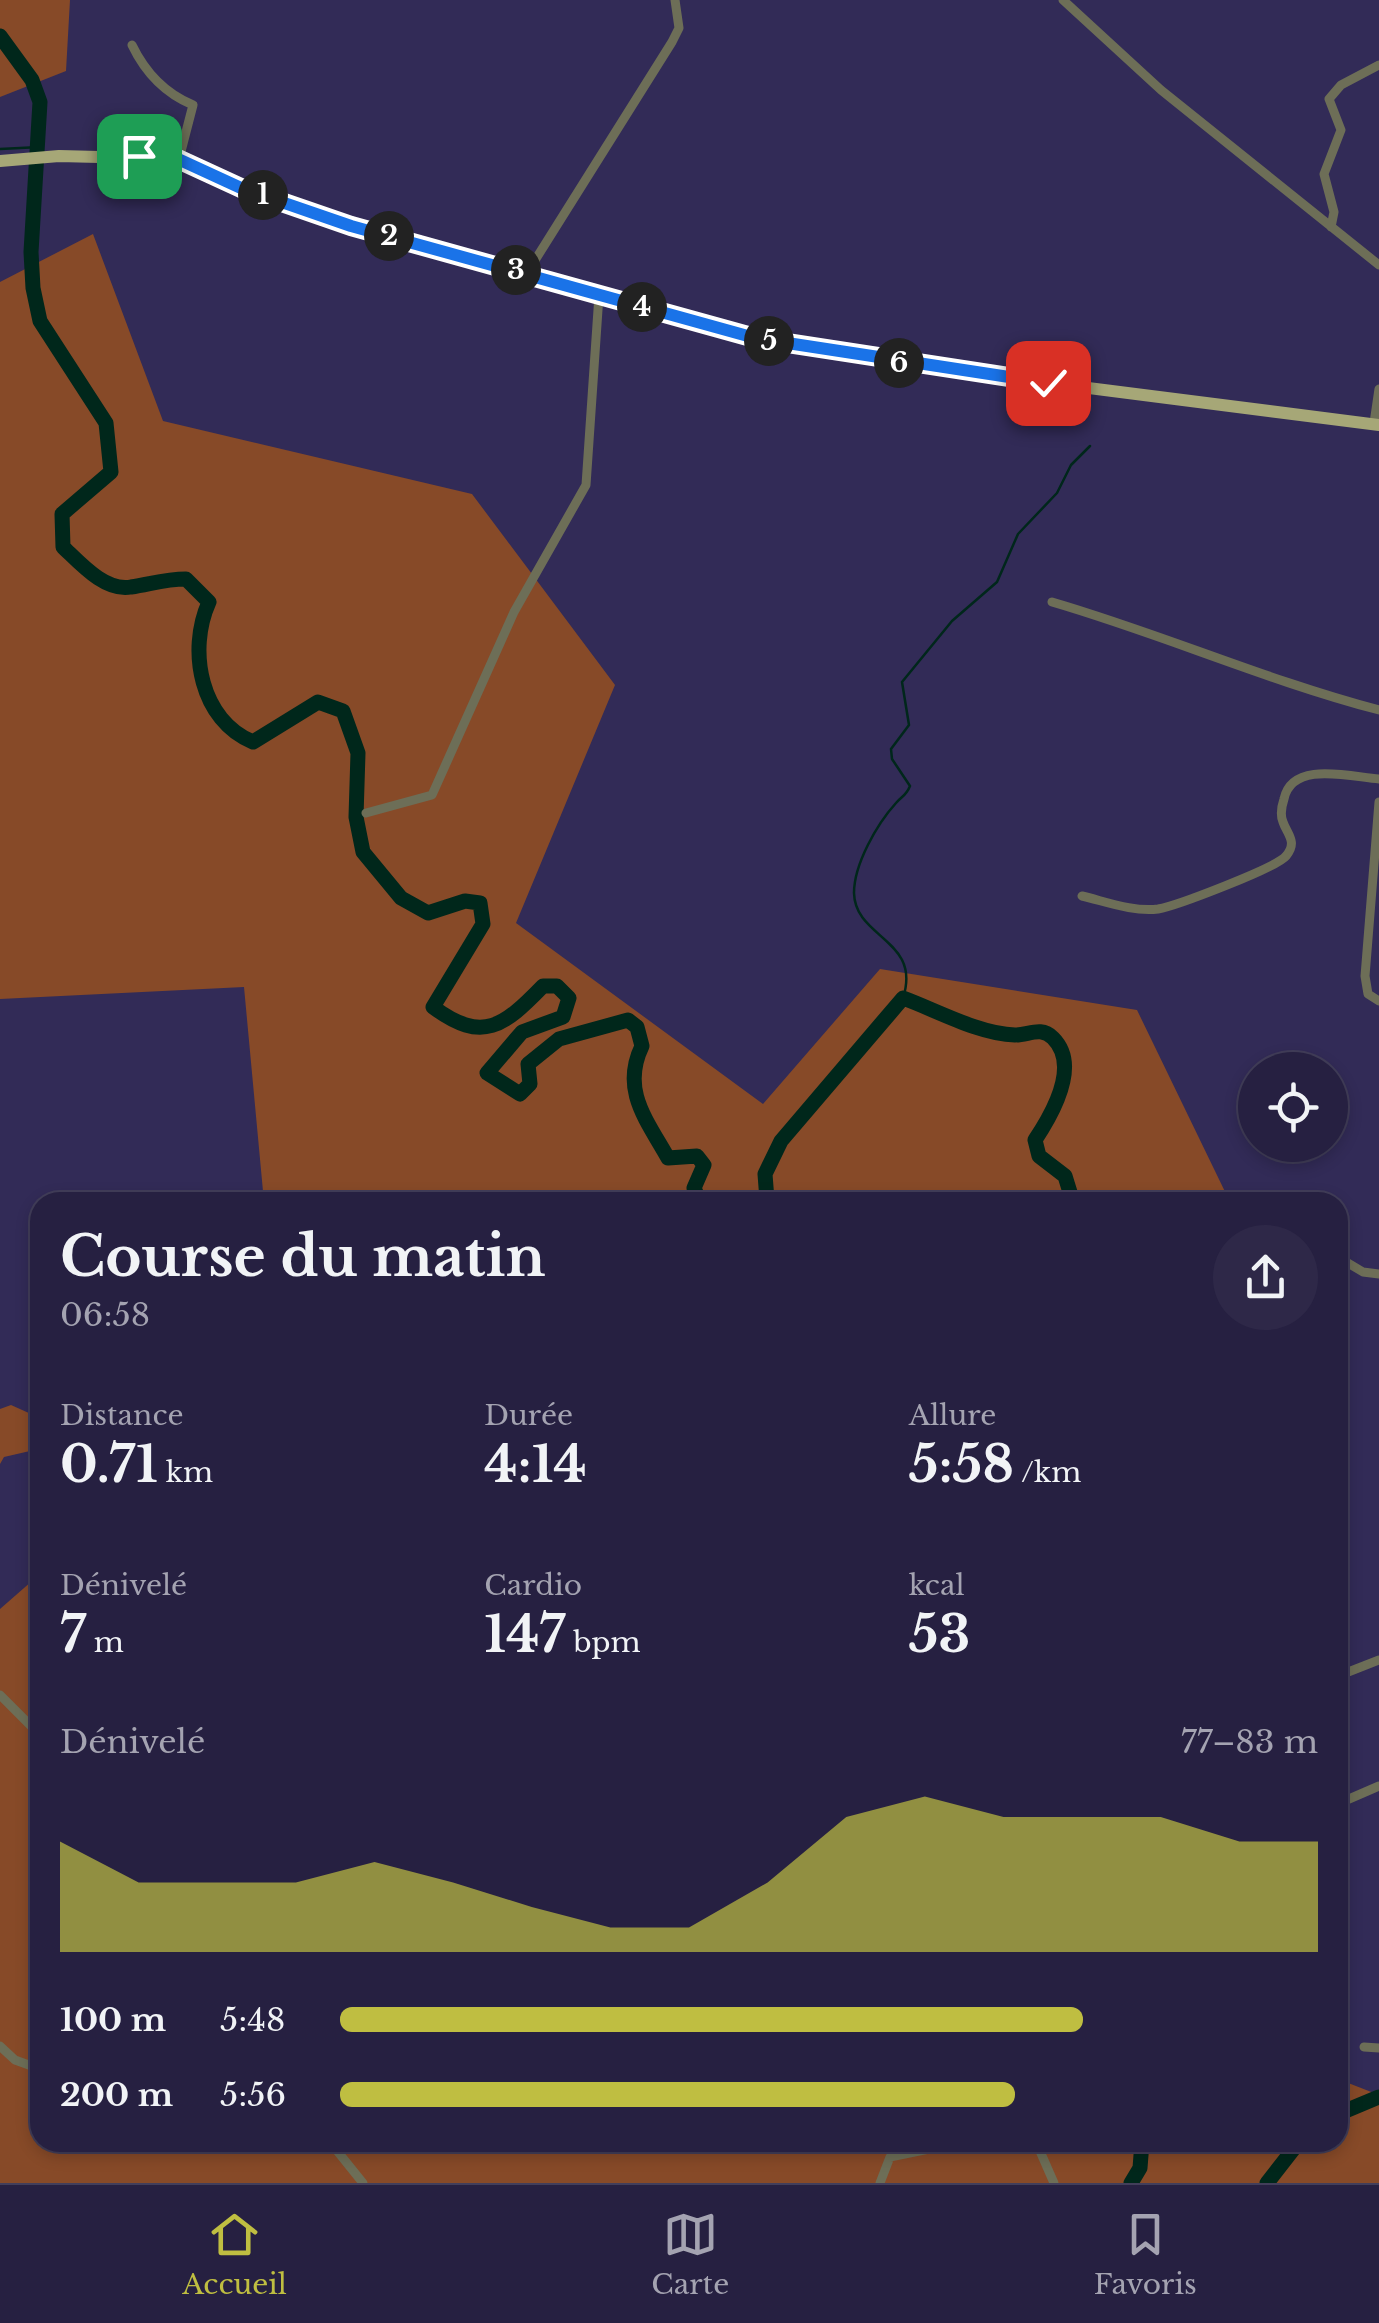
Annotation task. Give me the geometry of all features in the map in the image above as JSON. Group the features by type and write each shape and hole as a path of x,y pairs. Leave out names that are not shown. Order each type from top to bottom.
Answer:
{"main road":[{"path":"0,161 59,156 178,159 241,188 351,226 755,338 931,368 1376,424"}],"street":[{"path":"527,273 672,42 678,28 676,0"},
{"path":"1064,0 1160,90 1379,265"},
{"path":"132,45 147,73 176,98 193,105 178,159"},
{"path":"1331,227 1334,212 1324,174 1340,130 1329,100 1341,85 1379,66"},
{"path":"366,813 432,795 514,612 586,485 599,294"},
{"path":"1376,424 1379,389"},
{"path":"1052,602 1258,670 1304,690 1379,710"},
{"path":"1082,896 1130,908 1157,909 1263,871 1286,856 1290,847 1290,831 1282,816 1284,794 1293,782 1307,773 1379,779"},
{"path":"1379,806 1365,976 1368,994 1379,1002"},
{"path":"1348,1263 1363,1272 1379,1274"},
{"path":"1348,1672 1379,1660"},
{"path":"0,1695 30,1725"},
{"path":"1348,1799 1379,1786"},
{"path":"0,2046 15,2060 30,2066"},
{"path":"1364,2048 1379,2048"},
{"path":"338,2152 362,2183"},
{"path":"880,2183 890,2157 914,2152"},
{"path":"1040,2152 1054,2183"}],"shaded area":[{"path":"0,0 70,0 66,71 0,97"},
{"path":"93,234 163,421 472,494 615,685 516,923 763,1104 880,969 1137,1010 1225,1192 263,1192 244,987 0,999 0,282"},
{"path":"11,1405 30,1414 30,1451 4,1457 0,1464 0,1409"},
{"path":"30,1583 30,2152 1348,2152 1348,2083 1379,2095 1379,2183 0,2183 0,1609"}],"waterway":[{"path":"0,36 32,80 40,102 31,252 40,321 106,423 111,472 62,514 63,547 94,575 112,585 131,587 186,579 209,602 199,642 203,682 210,701 235,732 253,742 318,702 343,711 358,753 356,817 363,852 401,898 428,913 465,901 480,903 483,924 433,1007 466,1025 492,1025 516,1011 543,986 557,986 569,998 563,1017 522,1032 487,1073 520,1094 530,1084 528,1064 559,1039 628,1020 637,1027 642,1046 634,1077 639,1104 668,1158 697,1156 704,1165 696,1192"},
{"path":"0,149 40,147"},
{"path":"903,998 904,963 865,921 854,893 868,845 910,786 892,759 891,749 909,725 902,682 952,621 997,582 1018,534 1057,493 1071,465 1090,446"},
{"path":"766,1192 765,1174 781,1141 903,998 1001,1034 1039,1032 1053,1038 1061,1049 1064,1076 1055,1105 1035,1140 1039,1156 1065,1176 1070,1192"},
{"path":"1348,2110 1379,2097"},
{"path":"1131,2183 1140,2168 1141,2152"},
{"path":"1267,2183 1291,2152"}],"route":[{"path":"139,156 178,159 241,188 351,226 755,338 1048,383"}]}
